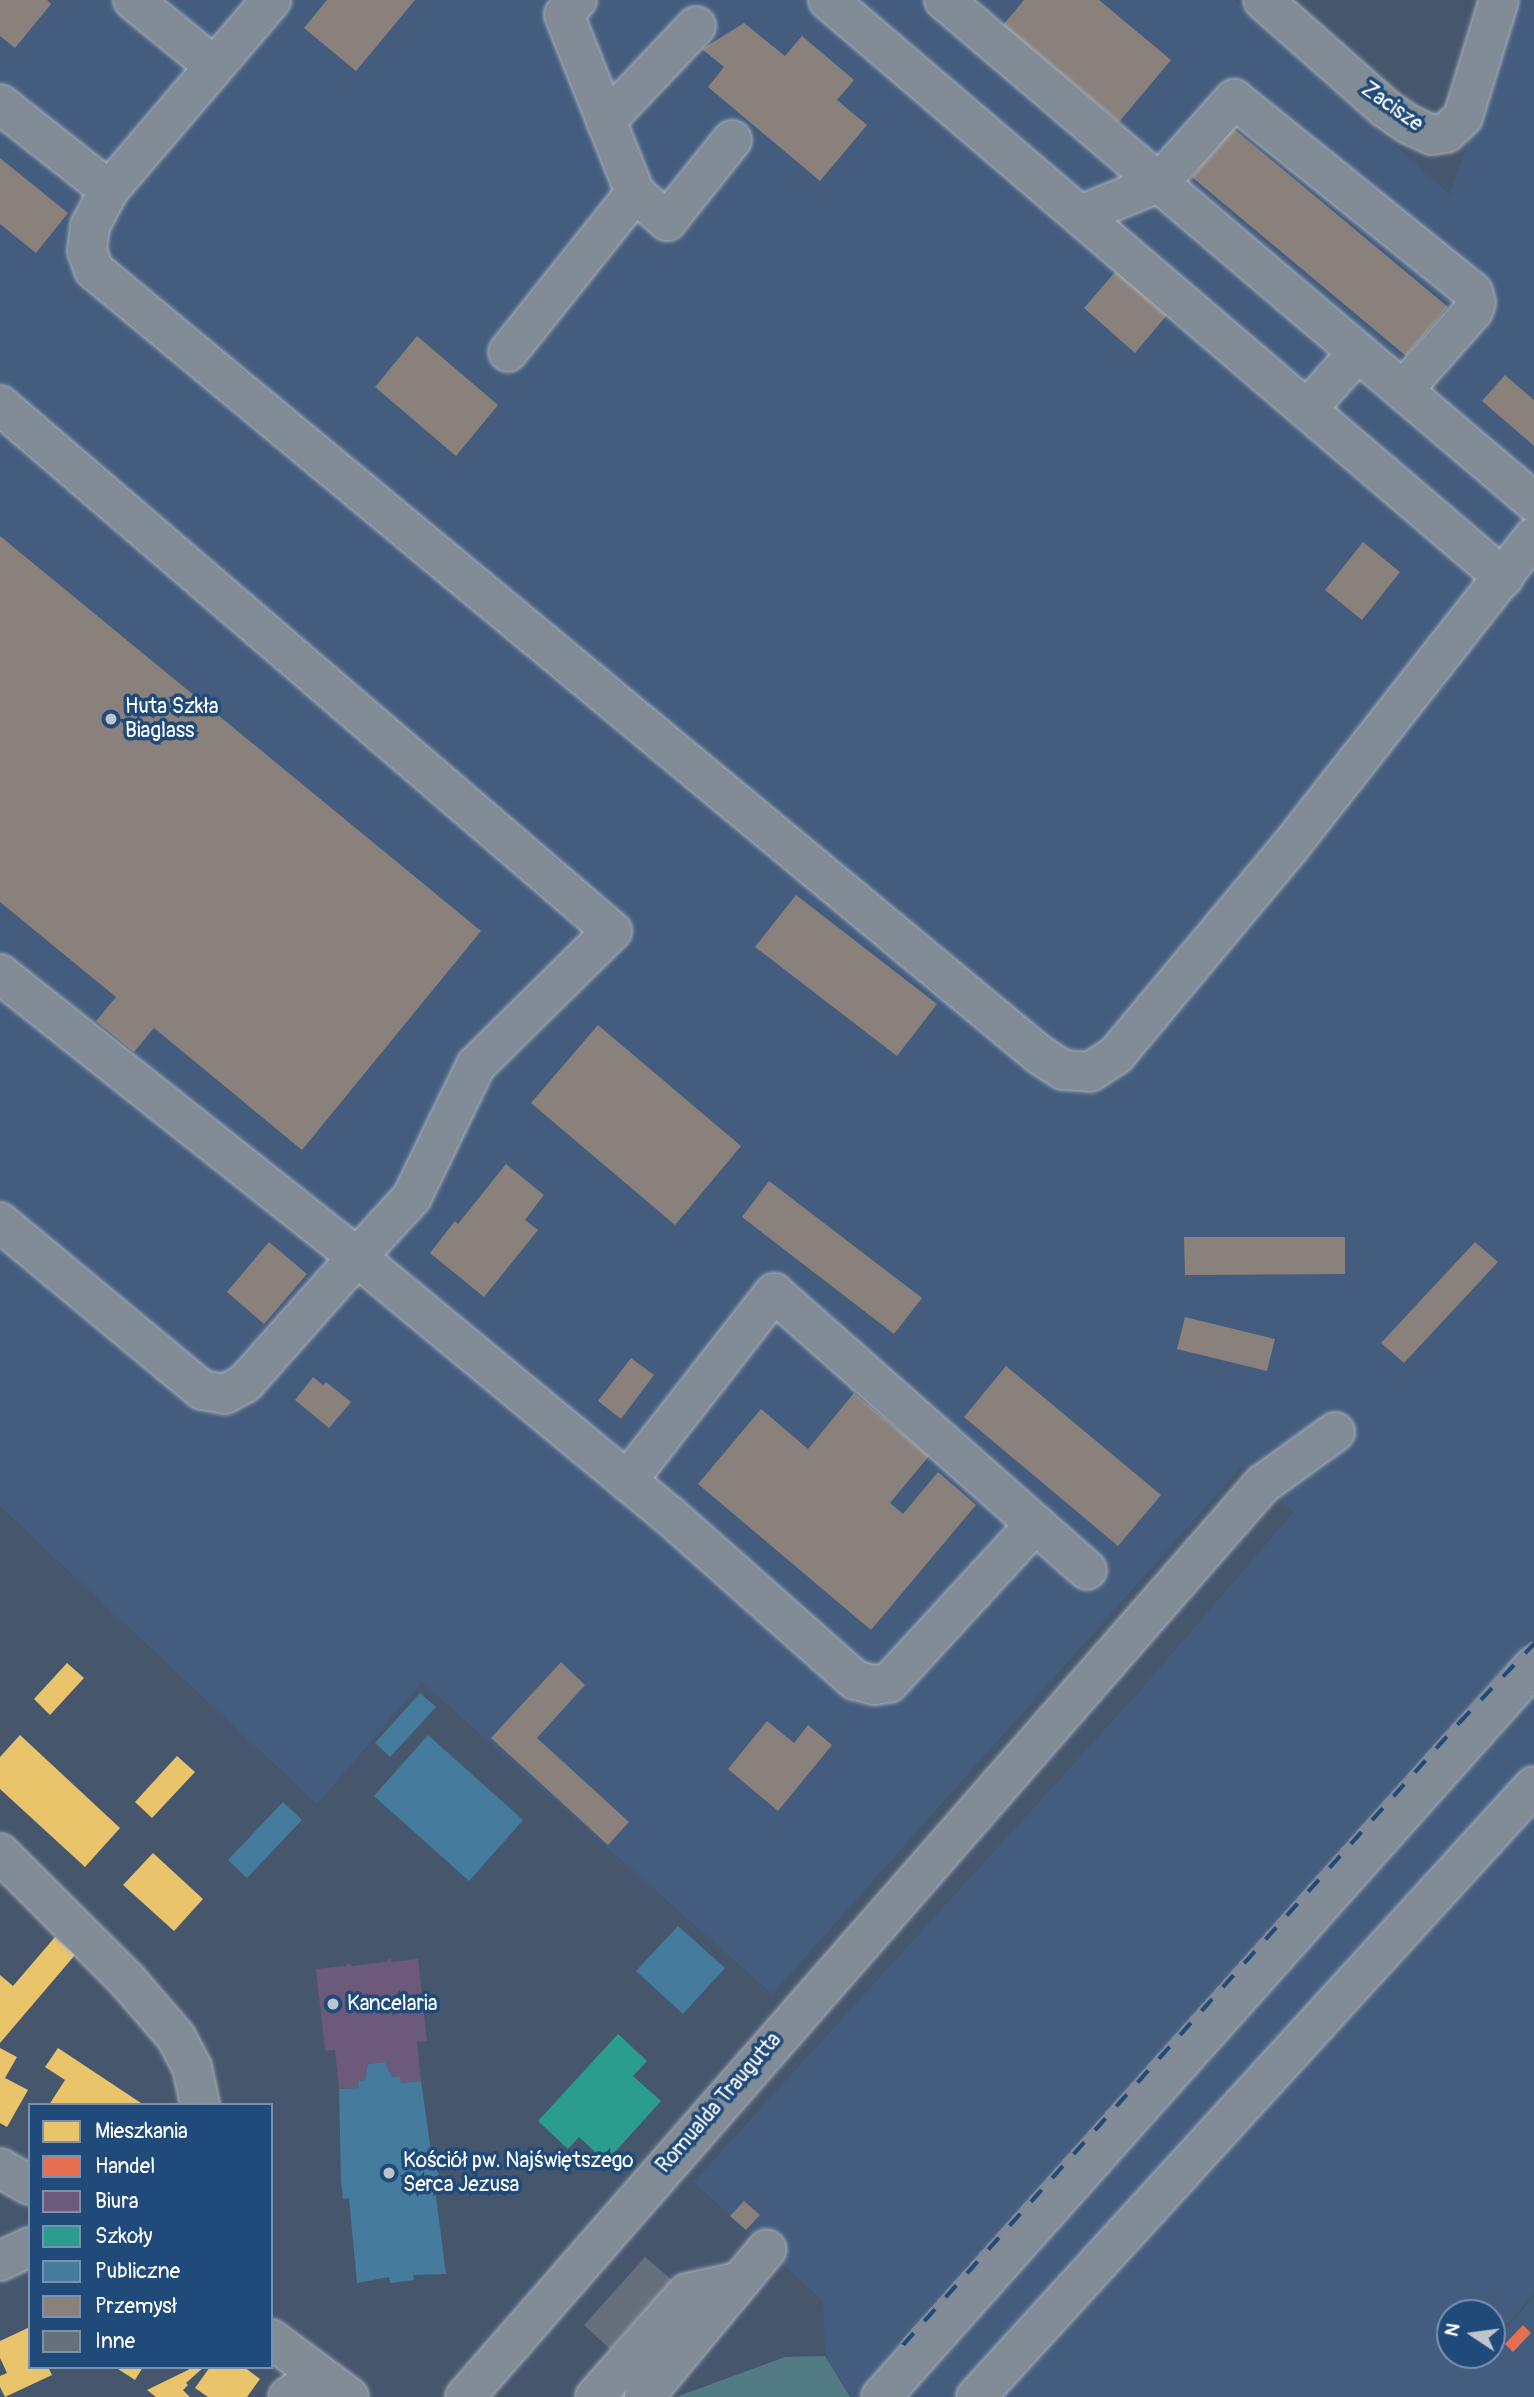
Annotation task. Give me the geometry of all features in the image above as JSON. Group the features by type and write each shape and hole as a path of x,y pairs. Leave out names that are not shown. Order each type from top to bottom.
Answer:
{"street":[{"path":"133,0 215,66"},
{"path":"271,0 109,190 90,226 87,251 94,270 1019,1037 1063,1070 1090,1072 1116,1055 1289,848 1534,537"},
{"path":"577,0 564,15 635,193 667,221 732,140"},
{"path":"828,0 1504,578"},
{"path":"944,0 1534,502"},
{"name":"Zacisze","path":"1264,0 1385,108 1432,135 1446,133 1464,117 1499,0"},
{"path":"606,121 696,26"},
{"path":"1080,215 1159,183 1234,99 1473,292 1476,303 1473,311 1403,390"},
{"path":"0,104 109,190"},
{"path":"508,352 635,193"},
{"path":"1308,408 1358,352"},
{"path":"0,405 612,931 476,1065 412,1197 245,1383 225,1394 202,1390 0,1222"},
{"path":"0,974 356,1257 627,1481 855,1680 874,1685 889,1683 1035,1524"},
{"path":"627,1481 774,1293 1087,1570"},
{"name":"Romualda Traugutta","path":"465,2397 1263,1484 1335,1432"},
{"path":"881,2397 1534,1666"},
{"path":"976,2397 1534,1786"},
{"path":"0,1853 127,1980 176,2037 192,2067 200,2103"},
{"path":"0,2168 28,2184"},
{"path":"0,2261 28,2248"},
{"path":"644,2397 766,2249"},
{"path":"595,2397 687,2293 737,2282"},
{"path":"273,2340 349,2397"},
{"path":"288,2397 319,2375"}],"shaded area":[{"path":"0,0 1234,0 1450,195 1516,0 1534,0 1534,2294 1506,2325 1506,2299 1436,2299 1436,2369 1468,2369 1457,2382 1469,2369 1506,2369 1506,2328 1534,2297 1534,2397 851,2397 826,2356 823,2301 694,2182 1140,1691 1294,1512 1242,1466 772,1994 422,1682 317,1804 0,1506"}],"green space":[{"path":"825,2356 850,2397 676,2397 785,2357"}],"building: Mieszkania":[{"path":"67,1663 84,1678 50,1715 34,1699"},
{"path":"20,1735 120,1828 85,1867 0,1789 0,1757"},
{"path":"177,1756 195,1772 152,1818 135,1802"},
{"path":"153,1853 203,1899 174,1931 123,1885"},
{"path":"55,1937 75,1955 0,2043 0,1975 13,1986"},
{"path":"0,2048 17,2057 5,2078 28,2090 7,2127 0,2123"},
{"path":"58,2048 141,2103 50,2103 65,2080 45,2067"},
{"path":"28,2328 28,2369 49,2369 52,2375 5,2397 0,2387 0,2376 7,2373 0,2358 0,2341"},
{"path":"118,2369 142,2369 135,2380"},
{"path":"190,2369 202,2369 186,2383 188,2385 183,2390 190,2397 156,2397 147,2390"},
{"path":"209,2369 247,2369 260,2379 247,2397 208,2397 195,2388"}],"building: Handel":[{"path":"1523,2325 1531,2333 1513,2352 1506,2343"}],"building: Biura":[{"path":"391,1958 391,1962 418,1959 427,2041 417,2042 421,2081 401,2083 400,2076 392,2077 385,2062 368,2064 365,2080 358,2081 359,2088 339,2089 335,2050 325,2051 316,1969 346,1966 348,1963 352,1966 385,1962"}],"building: Szkoły":[{"path":"618,2034 647,2061 633,2076 661,2101 606,2162 579,2137 568,2149 538,2121"}],"building: Publiczne":[{"path":"420,1693 436,1707 390,1757 375,1743"},
{"path":"428,1735 523,1820 469,1881 374,1796"},
{"path":"283,1802 302,1820 247,1878 228,1860"},
{"path":"678,1926 725,1968 683,2014 636,1971"},
{"name":"Kościół pw. Najświętszego Serca Jezusa","path":"385,2062 392,2077 400,2076 401,2083 421,2081 433,2165 437,2164 440,2189 435,2189 446,2274 413,2275 414,2280 390,2283 389,2277 357,2283 349,2198 343,2199 341,2181 339,2089 359,2088 358,2081 365,2080 368,2064"}],"building: Przemysł":[{"path":"0,0 47,0 51,4 15,48 0,36"},
{"path":"327,0 415,0 356,71 304,28"},
{"path":"1024,0 1099,0 1171,60 1119,122 1003,25"},
{"path":"744,23 785,56 802,36 854,80 837,100 867,125 820,181 708,87 724,67 702,49"},
{"path":"1233,128 1448,307 1406,356 1192,177"},
{"path":"0,158 68,213 36,253 0,224"},
{"path":"1116,271 1167,315 1135,353 1084,308"},
{"path":"417,336 498,405 456,456 375,387"},
{"path":"1505,375 1534,400 1534,446 1482,401"},
{"name":"Huta Szkła Biaglass","path":"0,536 481,931 302,1150 154,1028 134,1052 96,1021 116,997 0,902"},
{"path":"1363,542 1400,572 1362,620 1325,590"},
{"path":"796,895 937,1004 897,1056 755,947"},
{"path":"598,1025 741,1146 675,1225 531,1103"},
{"path":"506,1164 544,1195 525,1220 538,1230 484,1297 430,1253 455,1221 458,1224"},
{"path":"769,1181 922,1298 894,1334 742,1217"},
{"path":"1184,1237 1345,1237 1345,1274 1185,1275"},
{"path":"269,1242 307,1274 264,1324 227,1292"},
{"path":"1475,1242 1498,1262 1404,1363 1381,1343"},
{"path":"1185,1317 1275,1339 1267,1371 1177,1349"},
{"path":"631,1358 654,1375 621,1419 598,1401"},
{"path":"1006,1366 1161,1495 1118,1546 964,1417"},
{"path":"313,1377 323,1385 326,1382 351,1402 329,1428 295,1400"},
{"path":"854,1393 929,1456 890,1503 903,1514 938,1472 976,1505 871,1630 698,1484 761,1409 808,1449"},
{"path":"561,1662 585,1685 537,1738 629,1822 608,1845 491,1738"},
{"path":"767,1721 794,1743 808,1725 832,1745 778,1811 728,1769"},
{"path":"744,2201 760,2215 746,2230 730,2216"}],"building: Inne":[{"path":"645,2257 672,2280 610,2349 584,2325"}],"railway":[{"path":"903,2345 1459,1723 1534,1644"}],"place":[{"name":"Huta Szkła Biaglass","path":"111,719"},
{"name":"Kancelaria","path":"333,2004"},
{"name":"Kościół pw. Najświętszego Serca Jezusa","path":"389,2173"}]}
